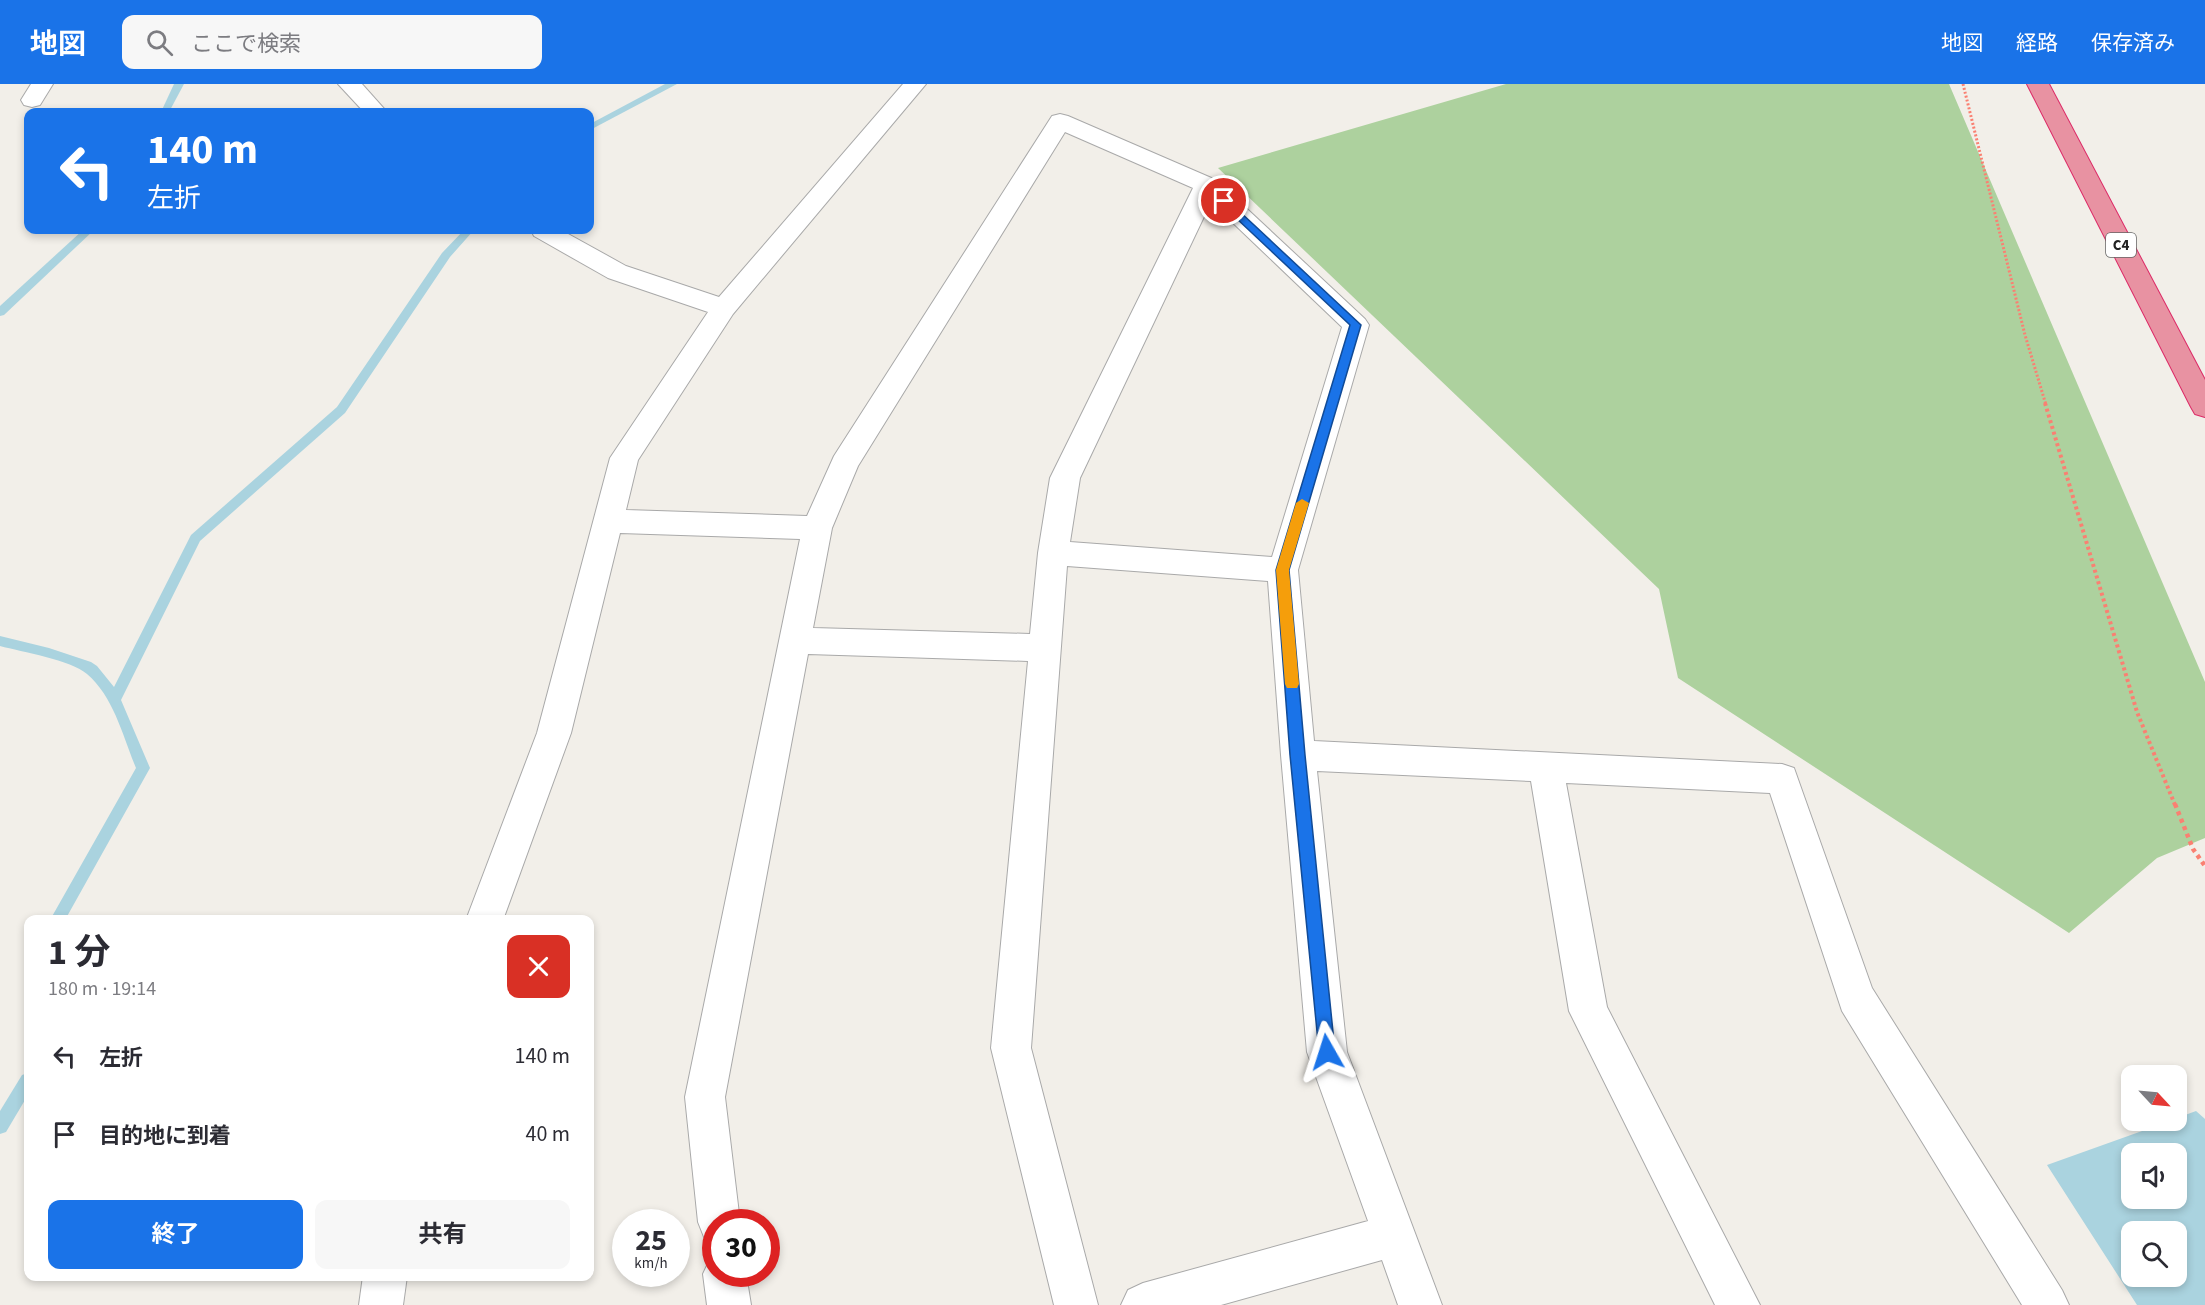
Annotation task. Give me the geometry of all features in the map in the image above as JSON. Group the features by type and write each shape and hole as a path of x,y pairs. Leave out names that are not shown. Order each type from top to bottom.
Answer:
{"highway":[{"name":"C4","path":"2038,84 2205,407"}],"street":[{"path":"349,84 372,108"},
{"path":"486,915 554,733 624,458 724,308 915,84"},
{"path":"718,1209 705,1096 817,528 844,464 1060,121 1207,185 1356,325 1283,570 1298,755 1327,1052 1420,1305"},
{"path":"1076,1305 1011,1048 1053,553 1065,478 1207,185"},
{"path":"550,234 617,272 724,308"},
{"path":"607,521 817,528"},
{"path":"1053,553 1283,570"},
{"path":"795,641 1045,648"},
{"path":"1298,755 1782,779 1856,998 2047,1305"},
{"path":"1546,768 1588,1011 1738,1305"},
{"path":"1143,1305 1394,1235"},
{"path":"381,1305 384,1281"},
{"path":"727,1287 729,1305"}],"path":[{"path":"1963,84 2025,335 2137,712 2193,849 2205,866"}],"green space":[{"path":"1506,84 1949,84 2205,682 2205,838 2157,858 2069,933 1678,678 1659,589 1218,168"}],"water":[{"path":"2196,1111 2205,1119 2205,1305 2137,1305 2125,1287 2187,1287 2187,1221 2121,1221 2121,1280 2047,1165 2142,1131 2187,1131 2187,1114"}],"waterway":[{"path":"167,108 179,84"},
{"path":"594,125 672,84"},
{"path":"0,312 85,234"},
{"path":"115,698 195,538 341,410 446,255 465,234"},
{"path":"0,641 63,657 92,670 116,704 143,768 60,915"},
{"path":"0,1126 24,1087"}],"slow traffic":[{"path":"1292,684 1283,570 1302,503"}],"route":[{"path":"1224,201 1356,325 1283,570 1298,755 1327,1052"}]}
